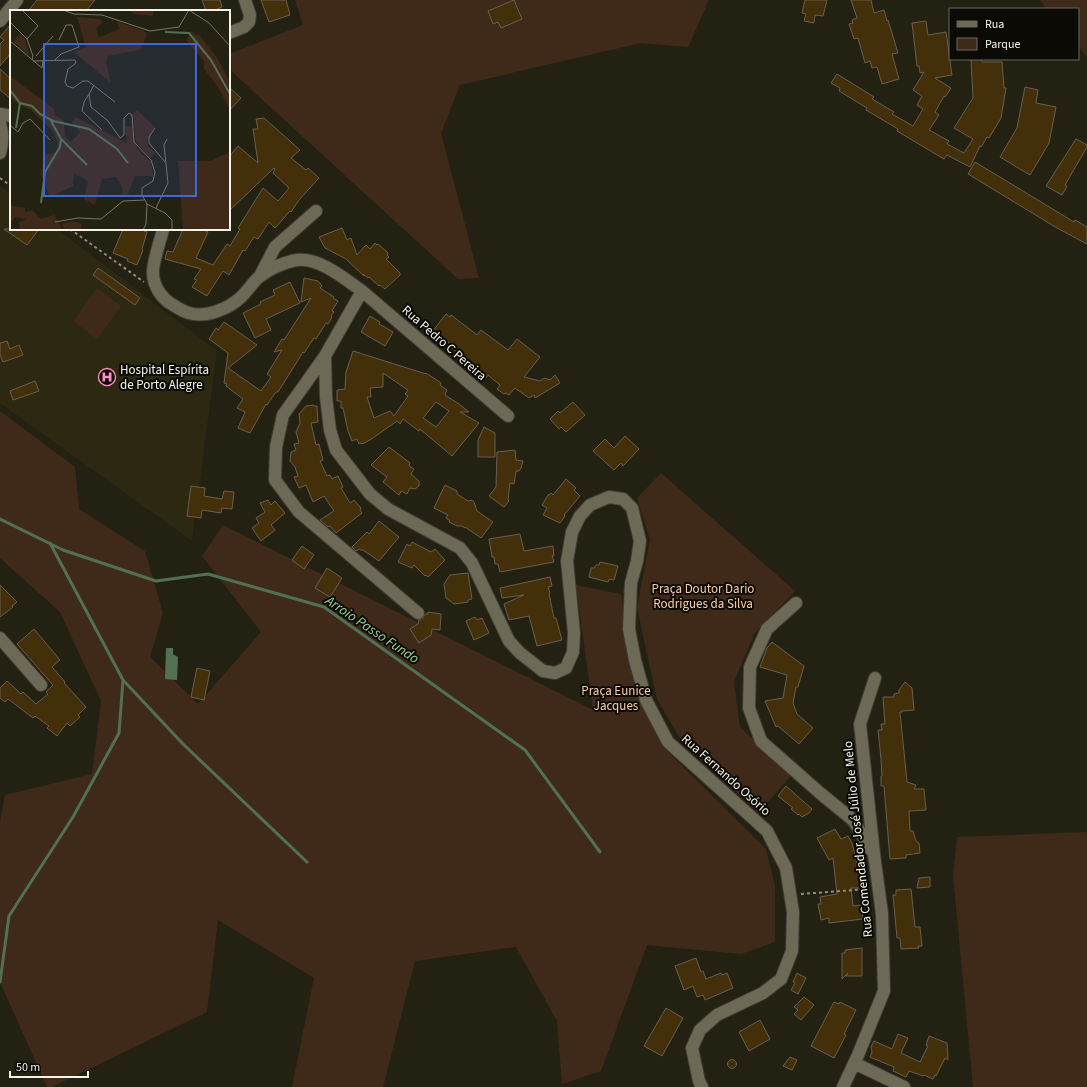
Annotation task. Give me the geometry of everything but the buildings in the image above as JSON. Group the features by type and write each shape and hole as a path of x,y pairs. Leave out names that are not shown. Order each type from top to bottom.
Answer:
{"street":[{"path":"0,21 17,0"},
{"path":"230,33 244,27 249,22 250,15 245,0"},
{"path":"0,114 10,116"},
{"path":"0,123 3,145 0,153"},
{"path":"163,230 153,273 155,284 160,294 168,303 190,314 207,314 223,309 240,298 259,277 275,247 316,211"},
{"path":"259,277 279,265 298,260 318,263 337,273 362,291 325,356 283,415 276,447 275,480 299,512 418,613"},
{"name":"Rua Pedro C Pereira","path":"362,291 508,416"},
{"name":"Rua Fernando Osório","path":"325,356 326,397 330,430 336,450 370,494 388,509 460,548 472,563 509,641 520,653 543,671 555,673 566,668 573,652 574,633 567,561 572,532 580,516 590,505 609,497 623,499 632,508 640,541 637,561 631,583 629,629 635,660 646,700 668,742 767,831 786,868 791,895 793,912 792,951 781,979 763,993 717,1016 700,1030 692,1048 699,1081 702,1087"},
{"path":"796,603 767,629 750,667 749,708 761,741 853,820 874,854"},
{"path":"0,638 41,685"},
{"name":"Rua Comendador José Júlio de Melo","path":"843,1087 884,991 882,914 860,724 875,678"},
{"path":"854,1063 904,1087"}],"path":[{"path":"0,178 10,185"},
{"path":"71,230 160,294"},
{"path":"791,895 879,888"}],"shaded area":[{"name":"Hospital Espírita de Porto Alegre","path":"0,186 10,193 10,230 58,230 217,351 192,541 0,403"},
{"path":"166,648 173,648 173,654 178,657 177,680 165,679"}],"green space":[{"path":"295,0 709,0 688,47 641,43 460,85 441,133 479,278 458,279 230,70 230,54 303,25"},
{"path":"1040,0 1087,0 1087,57 1079,47 1079,8 1046,8"},
{"path":"97,288 121,306 97,339 73,321"},
{"name":"Praça Eunice Jacques","path":"0,411 75,467 79,509 145,551 163,613 150,657 198,704 261,632 202,556 223,525 593,710 576,585 621,594 640,701 662,746 766,849 775,886 775,942 741,954 647,945 601,1071 562,1084 557,1021 516,947 415,961 383,1087 292,1087 314,978 218,920 207,1012 52,1087 47,1087 0,982 0,822 5,795 92,774 101,701 60,612 0,558"},
{"name":"Praça Doutor Dario Rodrigues da Silva","path":"661,473 795,591 754,634 734,682 740,727 791,776 758,813 679,737 657,699 637,608 650,540 637,498"},
{"path":"1087,832 1087,1087 973,1087 953,875 957,837"}],"waterway":[{"name":"Arroio Passo Fundo","path":"0,519 63,550 156,581 208,574 324,607 525,750 600,852"},
{"path":"50,543 123,680 183,744 307,862"},
{"path":"0,982 9,916 73,817 119,733 123,680"}],"place":[{"name":"Hospital Espírita de Porto Alegre","path":"107,377"}]}
